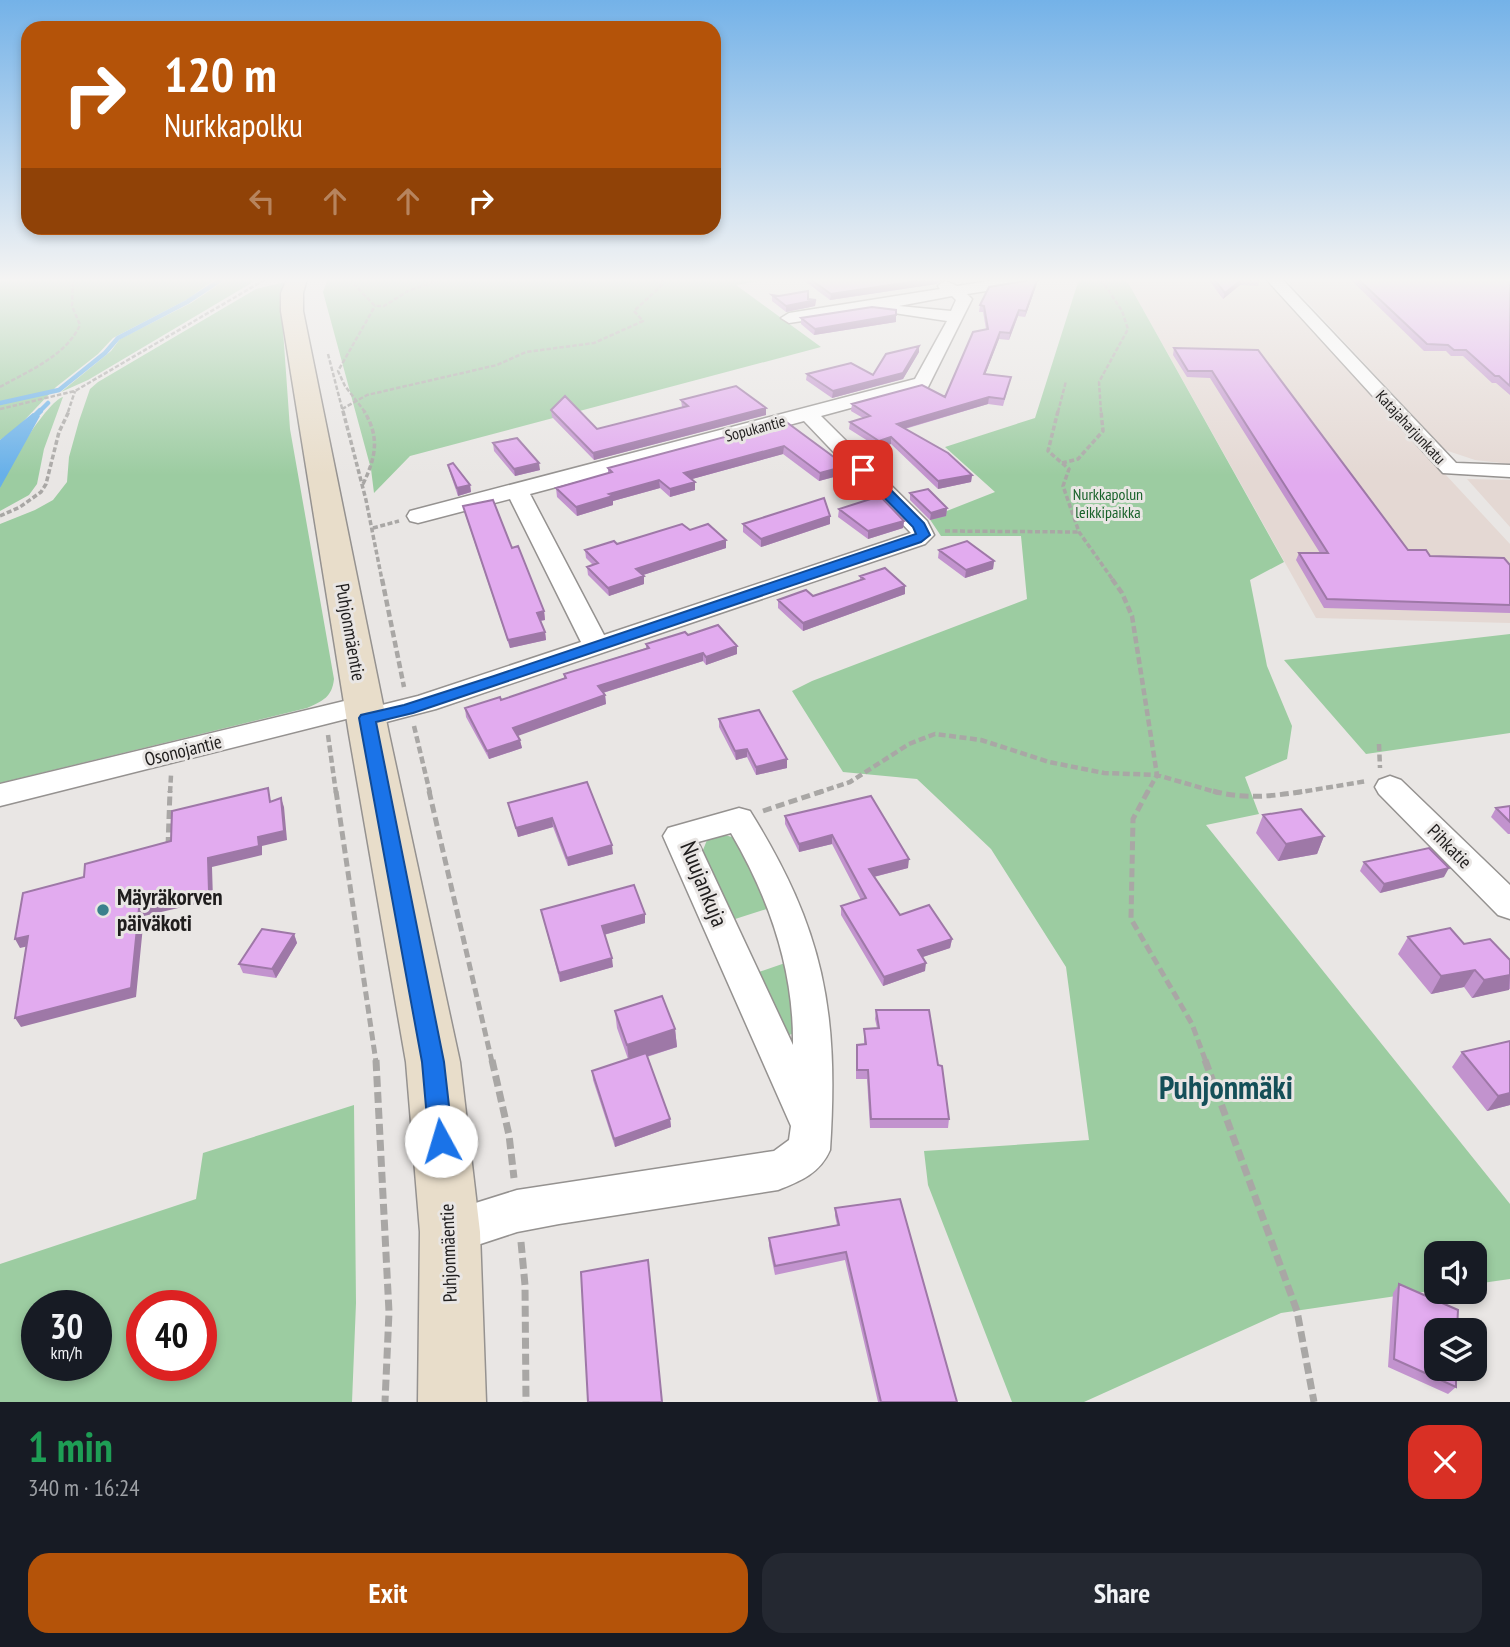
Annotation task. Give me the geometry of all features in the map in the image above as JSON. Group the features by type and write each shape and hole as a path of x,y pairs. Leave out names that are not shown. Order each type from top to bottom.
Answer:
{"street":[{"name":"Puhjonmäentie","path":"299,344 379,707 433,1062 450,1232 452,1402"},
{"name":"Sopukantie","path":"418,516 922,383 942,344"},
{"name":"Katajaharjunkatu","path":"1335,344 1450,469 1510,471"},
{"path":"808,414 919,526 923,535"},
{"path":"517,491 597,647"},
{"name":"Osonojantie","path":"0,795 379,707 417,706 917,540 923,535"},
{"name":"Pihkatie","path":"1385,783 1510,906"},
{"path":"450,1232 517,1211 778,1170 796,1161 809,1150 812,1023 803,965 785,904 739,819"},
{"name":"Nuujankuja","path":"739,819 679,836 811,1126"}],"path":[{"path":"0,387 68,344"},
{"path":"0,409 75,391 156,344"},
{"path":"353,344 338,372 342,385 372,424 378,448 362,485"},
{"path":"342,409 367,395 497,365 526,352 583,344"},
{"path":"1062,463 1078,459 1103,431 1099,382 1119,344"},
{"path":"326,349 362,485 379,707"},
{"path":"1066,381 1048,451 1069,470 1063,486 1079,532 1122,593 1132,617 1157,775 1133,819 1131,919 1192,1024 1297,1311 1314,1402"},
{"path":"0,516 26,504 46,489 57,439 75,391"},
{"path":"923,535 952,530 1079,532"},
{"path":"411,720 509,1135 526,1285 526,1402"},
{"path":"323,731 330,741 378,1077 389,1312 385,1402"},
{"path":"739,819 850,782 887,761 909,744 934,734 981,740 1049,762 1104,774 1157,775 1233,797 1264,798 1385,783 1379,744"},
{"path":"168,847 171,764"}],"shaded area":[{"path":"1163,344 1325,344 1510,544 1510,623 1316,618"},
{"path":"1347,344 1510,344 1510,464 1475,460 1445,450"},
{"path":"1467,479 1510,480 1510,527"}],"green space":[{"path":"0,344 107,344 56,387 16,429 0,440"},
{"path":"116,344 148,344 88,380 61,392"},
{"path":"162,344 284,344 290,429 334,679 329,694 307,708 0,783 0,524 53,500 67,482 69,457 79,421 90,389"},
{"path":"337,344 817,344 821,347 410,456 374,493 371,469"},
{"name":"Nurkkapolun leikkipaikka","path":"1058,344 1163,344 1284,562 1250,580 1267,666 1292,726 1287,759 1245,777 1259,814 1206,825 1510,1204 1510,1279 1487,1282 1487,1241 1424,1241 1424,1292 1281,1313 1084,1402 1012,1402 928,1185 924,1151 1089,1140 1066,967 991,849 917,779 843,772 792,691 1027,599 1021,536 941,536 929,518 995,492 945,447 1035,418"},
{"path":"63,397 44,449 37,484 29,495 0,511 0,488 9,468 37,423 56,401"},
{"path":"1510,634 1510,733 1366,754 1284,660"},
{"path":"725,835 735,838 773,907 732,920 701,855 707,840"},
{"path":"788,962 795,1033 789,1035 782,1031 756,973"},
{"path":"354,1105 356,1303 352,1402 0,1402 0,1264 196,1199 203,1153"}],"water":[{"path":"33,413 40,416 0,488 0,440"}],"building":[{"path":"968,344 995,344 984,374 1011,377 1004,399 989,397 897,424 948,453 972,475 938,481 891,437 879,441 850,422 870,416 852,404 922,385 945,397"},
{"path":"1436,344 1510,344 1510,386 1466,350 1454,350 1448,345"},
{"path":"919,346 903,373 833,391 807,374 851,363 873,375 886,354"},
{"path":"1174,348 1258,350 1408,550 1426,550 1430,556 1504,558 1510,565 1510,605 1327,599 1299,553 1328,553 1212,371 1188,371"},
{"path":"736,386 766,408 593,453 551,410 565,396 597,429 688,406 681,400"},
{"path":"785,421 846,466 820,473 784,446 684,473 695,482 670,489 659,480 609,494 613,496 576,507 556,488 612,472 608,468"},
{"path":"517,438 539,463 514,469 493,443"},
{"path":"453,463 470,485 457,488 448,465"},
{"path":"928,489 947,508 931,513 910,493"},
{"path":"880,496 904,521 868,531 839,509"},
{"path":"824,498 830,516 761,539 743,524"},
{"path":"493,500 512,548 518,546 544,611 537,613 545,632 508,640 463,506"},
{"path":"682,524 690,530 708,524 726,540 636,569 644,576 608,588 587,567 598,563 585,550 614,541 617,544"},
{"path":"967,541 994,561 966,570 939,550"},
{"path":"885,568 905,586 803,623 778,600 806,590 813,596 864,579 860,576"},
{"path":"718,625 737,646 706,657 703,653 598,686 605,695 513,728 520,740 487,751 465,708 500,697 501,700 566,678 564,674 649,648 646,644"},
{"path":"759,710 787,759 756,767 747,749 735,751 719,719"},
{"path":"587,782 612,845 567,858 552,818 516,828 508,803"},
{"name":"Mäyräkorven päiväkoti","path":"268,788 270,802 281,798 284,831 258,837 259,846 208,858 209,891 139,908 131,988 15,1018 28,936 15,939 23,893 84,877 85,864 171,841 172,811"},
{"path":"871,796 909,859 869,869 900,915 929,905 952,939 918,950 926,963 884,977 841,906 866,898 832,835 799,844 785,816"},
{"path":"1510,806 1510,822 1496,808"},
{"path":"1301,809 1324,836 1286,844 1263,815"},
{"path":"1429,848 1449,868 1384,884 1364,862"},
{"path":"634,885 645,914 602,926 612,958 559,973 541,910"},
{"path":"1450,928 1464,944 1490,939 1510,960 1510,975 1484,980 1475,970 1441,976 1408,937"},
{"path":"262,929 294,934 272,969 239,964"},
{"path":"662,996 675,1029 627,1045 615,1011"},
{"path":"876,1010 929,1010 938,1065 942,1066 949,1119 871,1119 868,1070 857,1070 857,1045 866,1044 864,1029 879,1028"},
{"path":"1510,1041 1510,1093 1498,1096 1462,1052"},
{"path":"646,1053 670,1119 614,1139 592,1071"},
{"path":"900,1199 957,1402 881,1402 846,1252 775,1266 769,1238 839,1225 835,1208"},
{"path":"648,1260 662,1402 588,1402 581,1272"},
{"path":"1399,1284 1424,1295 1424,1304 1444,1304 1458,1310 1458,1318 1424,1318 1424,1373 1394,1359"},
{"path":"1443,1381 1456,1381 1456,1387"}],"waterway":[{"path":"0,403 59,390 112,344"},
{"path":"32,419 48,403"}],"place":[{"name":"Mäyräkorven päiväkoti","path":"103,910"}],"district":[{"name":"Puhjonmäki","path":"1226,1088"}],"route":[{"path":"441,1141 433,1062 367,718 408,709 917,540 923,535 919,526 863,470"}]}
